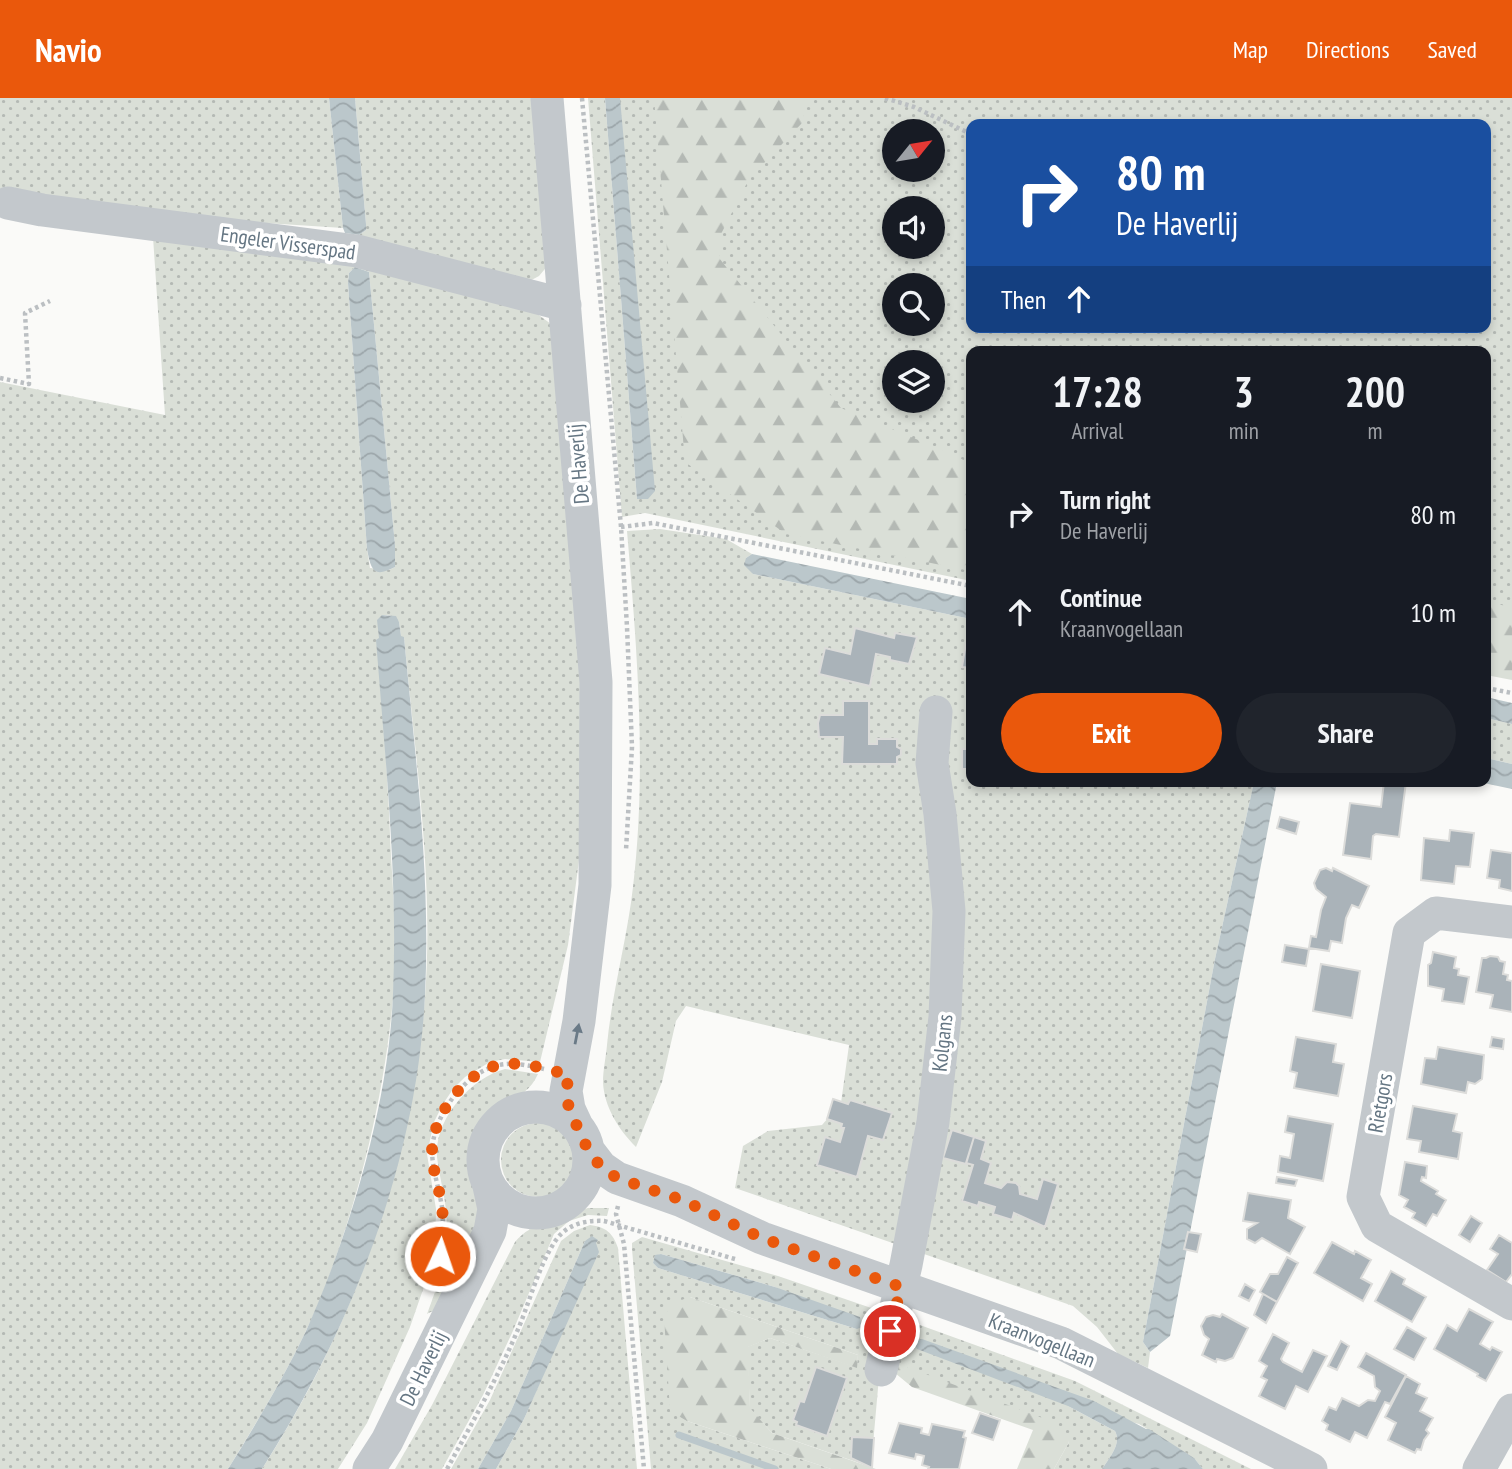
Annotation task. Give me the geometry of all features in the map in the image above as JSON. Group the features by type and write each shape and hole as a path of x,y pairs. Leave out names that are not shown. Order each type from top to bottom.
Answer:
{"street":[{"name":"De Haverlij","path":"547,98 596,682 595,886 579,1021 566,1091 569,1109 582,1137"},
{"name":"Engeler Visserspad","path":"8,203 93,217 356,251 565,305"},
{"name":"Kolgans","path":"881,1370 901,1287 933,1122 945,1017 949,911 940,814 932,763 936,712"},
{"name":"De Haverlij","path":"521,1108 535,1098 543,1086 594,831"},
{"name":"Rietgors","path":"1512,922 1436,913 1409,933 1363,1197 1377,1226 1512,1304"},
{"path":"538,1106 556,1110 582,1137 589,1164 584,1184 555,1208 524,1212 509,1206 497,1197 489,1186 483,1169 483,1154 495,1125 505,1116 521,1108 538,1106"},
{"name":"Kraanvogellaan","path":"582,1137 601,1167 617,1178 682,1200 762,1238 1062,1343 1311,1469"},
{"name":"De Haverlij","path":"369,1469 387,1441 490,1231 494,1209 489,1186"},
{"name":"Kraanvogellaan","path":"555,1208 587,1199 610,1199 673,1220 762,1238"},
{"name":"De Haverlij","path":"385,1469 509,1239 524,1222 555,1208"},
{"path":"1479,1469 1512,1410"}],"path":[{"path":"582,98 600,310"},
{"path":"885,98 914,107 966,132"},
{"path":"0,378 29,384 25,313 50,301"},
{"path":"621,527 653,523 966,585"},
{"path":"1491,689 1512,693"},
{"path":"436,1275 441,1246 442,1207 432,1153 439,1123 447,1106 468,1082 492,1068 504,1064 547,1069"},
{"path":"447,1469 493,1384 557,1238 571,1226 589,1220 620,1226 624,1244 644,1469"}],"green space":[{"path":"0,98 329,98 343,228 154,216 0,191"},
{"path":"355,98 535,98 549,264 539,276 526,283 359,235 366,230 366,224"},
{"path":"588,98 605,98 637,499 642,499 612,98 1512,98 1512,646 1491,644 1491,346 966,346 966,580 645,513 622,517"},
{"path":"654,98 807,98 802,123 749,179 721,234 719,258 841,408 966,462 966,570 786,534 685,462"},
{"path":"153,237 362,260 532,310 555,327 578,562 583,829 568,945 540,1062 505,1059 490,1062 465,1077 453,1089 434,1122 427,1154 436,1209 435,1255 410,1327 367,1423 338,1469 262,1469 295,1415 324,1359 373,1244 392,1184 418,1060 427,952 425,862 404,637 401,637 399,622 390,615 382,615 379,639 395,928 393,999 384,1071 369,1142 339,1248 317,1307 269,1401 228,1469 0,1469 0,382 165,415","holes":["355,267 369,272 395,545 395,567 389,570 370,568 367,549 348,283 349,273"]},
{"path":"660,529 726,539 752,554 746,558 753,574 966,618 966,787 1253,787 1215,959 1143,1342 1150,1352 1148,1368 1118,1354 1097,1327 1073,1306 735,1188 743,1146 768,1131 822,1125 841,1103 849,1045 686,1006 676,1021 662,1082 636,1147 614,1118 606,1100 603,1073 633,887 640,754 637,664 627,531"},
{"path":"1491,603 1512,607 1512,680 1491,676"},
{"path":"1491,719 1512,724 1512,764 1491,759"},
{"path":"505,1069 538,1074 525,1092 492,1114 478,1133 473,1153 481,1218 449,1298 442,1306 427,1314 441,1274 447,1242 446,1212 437,1157 442,1128 457,1102 468,1091 480,1081"},
{"path":"538,1123 552,1126 564,1134 572,1146 575,1160 572,1174 564,1186 552,1194 538,1197 524,1194 512,1186 504,1174 501,1160 504,1146 512,1134 524,1126"},
{"path":"588,1208 609,1208 607,1216 588,1215 569,1221 554,1234 483,1395 442,1469 395,1469 432,1405 515,1242 530,1229"},
{"path":"590,1225 608,1232 618,1248 637,1469 496,1469 524,1419 596,1254 597,1250 590,1240 585,1241 511,1411 478,1469 451,1469 490,1400 561,1241 574,1231"},
{"path":"642,1237 778,1276 880,1311 879,1377 871,1467 772,1433 750,1409 747,1347 770,1338 856,1367 858,1355 690,1297 687,1421 831,1469 651,1469 632,1243","holes":["661,1254 775,1287 857,1329 658,1268 653,1263 655,1256"]},
{"path":"690,1297 858,1355 857,1368 770,1338 748,1347 750,1408 772,1433 876,1469 831,1469 687,1421 670,1411 664,1316 673,1303"},
{"path":"906,1320 1075,1381 1251,1469 1203,1469 1194,1458 1139,1424 1068,1406 1115,1431 1116,1446 1102,1469 1054,1469 1069,1442 891,1361"},
{"path":"891,1361 1053,1422 1069,1442 1054,1469 1017,1469 1033,1430 912,1387 895,1373"}],"water":[{"path":"329,98 355,98 366,224 366,230 359,235 345,233 343,228"},
{"path":"605,98 620,98 655,491 648,499 637,499"},
{"path":"355,267 369,272 395,545 395,567 382,572 372,567 367,549 348,283 349,273"},
{"path":"752,554 966,598 966,618 753,574 744,565 746,558"},
{"path":"382,615 396,616 401,636 404,637 424,860 425,995 409,1120 374,1242 351,1302 324,1359 262,1469 228,1469 288,1366 322,1293 365,1166 384,1078 393,994 394,905 376,640 379,638 377,620"},
{"path":"1491,698 1512,703 1512,724 1491,719"},
{"path":"1491,759 1512,764 1512,789 1491,785"},
{"path":"1253,787 1276,787 1170,1336 1150,1352 1143,1342 1215,959"},
{"path":"592,1236 598,1240 596,1243 599,1252 524,1419 496,1469 478,1469 511,1411 585,1241"},
{"path":"661,1254 775,1287 860,1317 862,1327 857,1329 658,1268 653,1263 655,1255"},
{"path":"922,1339 1094,1401 1149,1429 1194,1458 1203,1469 1102,1469 1116,1446 1115,1431 1068,1406 917,1349 917,1341"}],"building":[{"path":"855,628 894,638 895,633 917,637 909,664 876,654 870,686 819,674 825,648 850,654"},
{"path":"966,643 966,667 962,667"},
{"path":"843,701 869,701 869,744 877,744 877,739 897,739 901,755 897,757 897,764 842,764 843,737 819,737 818,723 820,715 843,715"},
{"path":"962,749 966,749 966,769 962,769"},
{"path":"1383,787 1405,787 1399,837 1376,834 1373,836 1371,859 1343,855 1350,803 1381,807"},
{"path":"1280,817 1299,822 1296,834 1277,828"},
{"path":"1450,830 1474,833 1470,867 1456,866 1454,884 1421,880 1424,838 1449,841"},
{"path":"1491,850 1512,853 1512,891 1499,888 1500,880 1487,878"},
{"path":"1326,868 1332,871 1333,868 1369,886 1359,908 1352,905 1346,918 1342,943 1331,941 1329,951 1309,948 1311,936 1316,937 1326,897 1316,889 1314,883 1320,870"},
{"path":"1285,945 1309,949 1306,966 1282,962"},
{"path":"1433,952 1456,957 1454,968 1459,969 1458,975 1469,977 1464,1004 1442,1001 1444,989 1428,986 1428,965"},
{"path":"1490,956 1505,962 1503,974 1508,975 1507,980 1512,981 1512,1012 1490,1008 1493,995 1476,992 1482,958"},
{"path":"1321,964 1360,971 1352,1018 1313,1011"},
{"path":"1296,1037 1336,1044 1333,1062 1344,1064 1338,1096 1294,1088 1297,1073 1290,1071"},
{"path":"1492,1037 1504,1039 1503,1049 1490,1047"},
{"path":"1438,1047 1484,1055 1482,1079 1475,1084 1468,1082 1466,1093 1421,1084 1425,1058 1436,1059"},
{"path":"833,1099 848,1104 850,1100 892,1113 883,1140 868,1136 857,1177 817,1165 825,1137 840,1142 844,1128 841,1128 842,1124 827,1119"},
{"path":"1413,1106 1457,1114 1453,1131 1462,1133 1458,1159 1419,1152 1421,1141 1407,1139"},
{"path":"1288,1116 1333,1124 1323,1181 1278,1172 1280,1156 1290,1158 1294,1134 1285,1132"},
{"path":"952,1130 974,1137 966,1164 943,1158"},
{"path":"974,1137 986,1141 981,1159 991,1163 985,1183 1001,1188 1007,1182 1016,1183 1020,1194 1037,1199 1043,1179 1058,1184 1045,1227 1014,1213 1012,1220 993,1214 995,1207 962,1201 973,1165 966,1163"},
{"path":"1405,1162 1427,1166 1426,1178 1422,1177 1421,1181 1438,1191 1436,1194 1446,1200 1437,1216 1433,1214 1426,1226 1412,1218 1415,1213 1404,1207 1408,1200 1399,1195"},
{"path":"1277,1177 1297,1180 1295,1186 1276,1183"},
{"path":"1248,1193 1291,1200 1288,1218 1305,1227 1290,1254 1262,1238 1255,1243 1247,1239 1247,1229 1257,1223 1243,1221"},
{"path":"1471,1216 1482,1223 1470,1242 1459,1235"},
{"path":"1188,1232 1201,1234 1197,1252 1184,1249"},
{"path":"1499,1235 1512,1243 1512,1274 1506,1282 1487,1270 1498,1254 1490,1249"},
{"path":"1332,1242 1371,1260 1361,1278 1372,1284 1363,1301 1314,1273"},
{"path":"1287,1257 1298,1263 1277,1302 1260,1292 1270,1274 1278,1274"},
{"path":"1391,1271 1405,1279 1403,1284 1426,1297 1412,1322 1375,1301"},
{"path":"1245,1284 1255,1290 1249,1301 1239,1296"},
{"path":"1263,1294 1277,1302 1266,1323 1254,1315"},
{"path":"1469,1309 1493,1322 1480,1344 1490,1350 1492,1347 1502,1352 1486,1381 1434,1349 1447,1325 1457,1331"},
{"path":"1222,1314 1248,1328 1233,1358 1225,1361 1217,1359 1216,1362 1202,1355 1209,1339 1204,1335 1201,1326 1206,1317 1220,1317"},
{"path":"1407,1327 1426,1338 1414,1360 1394,1349"},
{"path":"1273,1334 1289,1343 1281,1359 1283,1362 1302,1372 1313,1350 1327,1356 1308,1392 1296,1386 1285,1409 1259,1396 1267,1380 1261,1377 1267,1366 1259,1361"},
{"path":"1341,1341 1349,1346 1337,1370 1328,1366"},
{"path":"1366,1353 1406,1375 1390,1404 1385,1402 1367,1438 1355,1432 1350,1442 1326,1430 1328,1425 1322,1421 1329,1407 1336,1410 1342,1398 1359,1406 1368,1400 1375,1401 1380,1391 1375,1387 1374,1376 1358,1367"},
{"path":"816,1367 847,1378 827,1436 796,1425 797,1422 793,1420 800,1401 804,1402"},
{"path":"1406,1376 1420,1384 1416,1393 1427,1398 1420,1411 1433,1418 1426,1430 1429,1433 1421,1450 1417,1449 1415,1453 1388,1440 1396,1423 1385,1417"},
{"path":"980,1413 1000,1420 993,1440 972,1433"},
{"path":"899,1423 922,1428 921,1433 929,1435 932,1424 965,1431 959,1469 928,1469 929,1467 922,1465 924,1456 916,1454 915,1459 889,1453"},
{"path":"852,1437 874,1438 872,1468 851,1458"}],"waterway":[{"path":"679,1435 775,1469"}],"route":[{"path":"440,1256 442,1207 432,1153 439,1123 447,1106 468,1082 492,1068 504,1064 519,1064 569,1075 566,1091 569,1109 586,1140 588,1150 601,1167 617,1178 682,1200 762,1238 901,1287 890,1331"}]}
